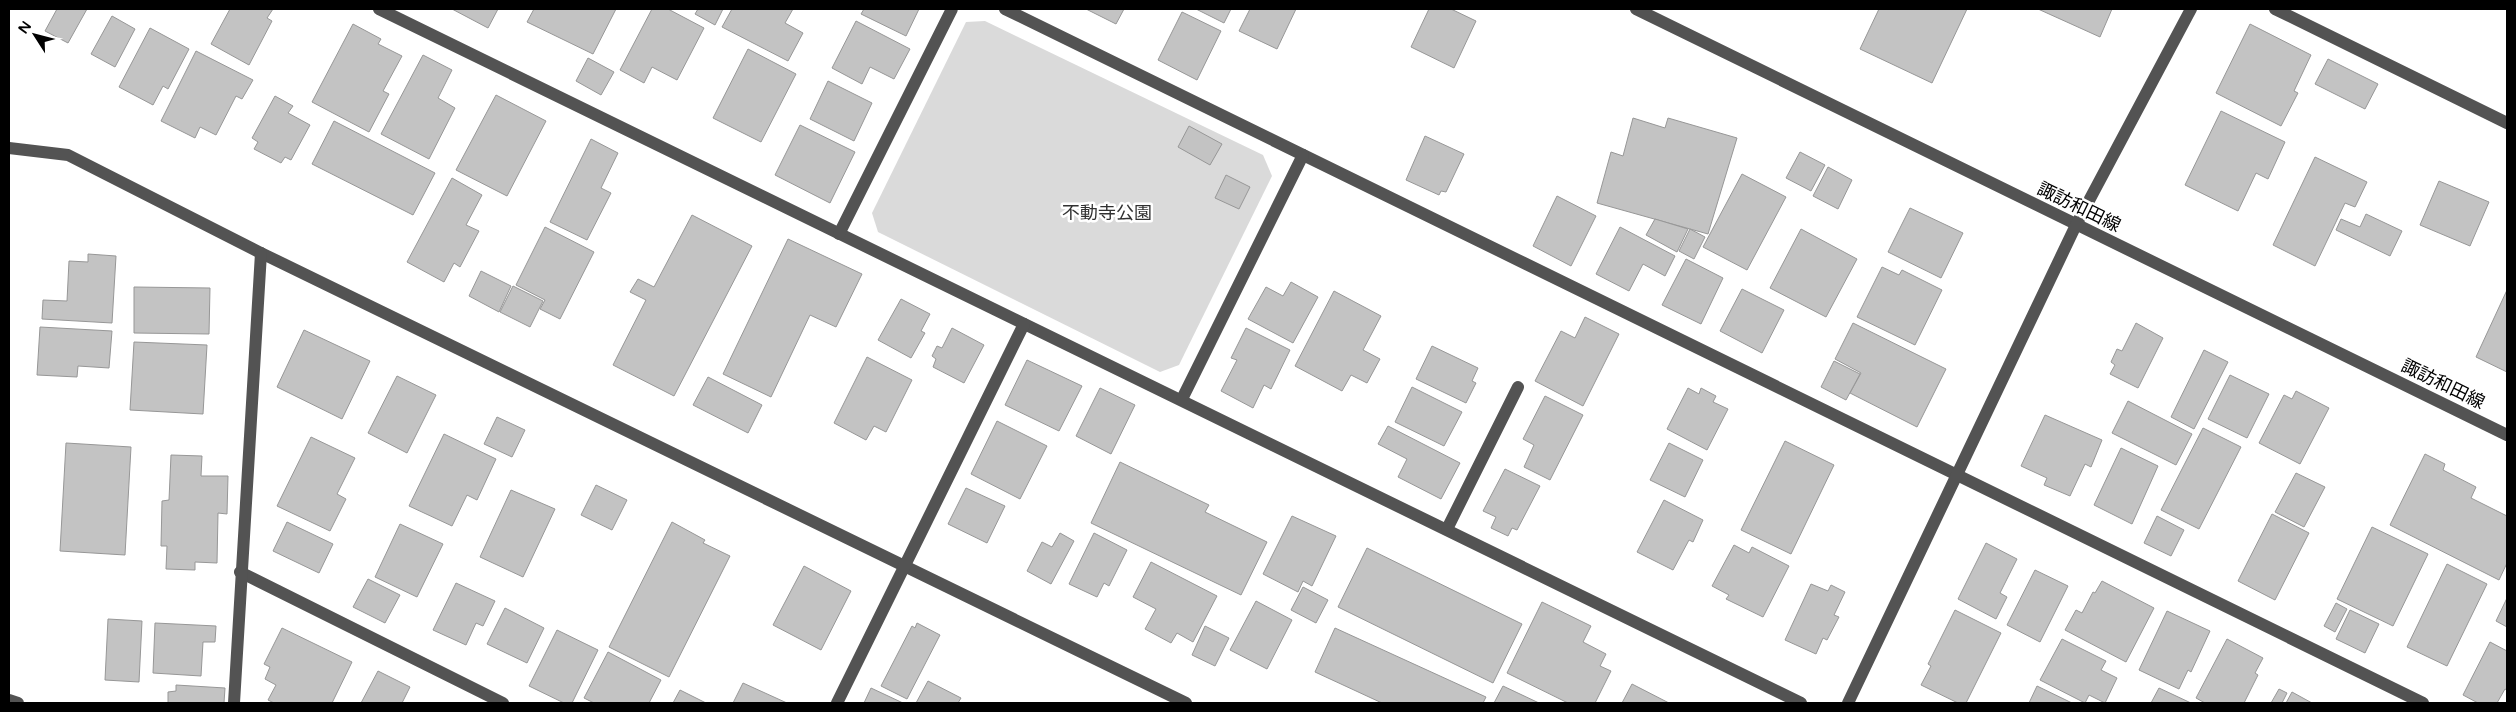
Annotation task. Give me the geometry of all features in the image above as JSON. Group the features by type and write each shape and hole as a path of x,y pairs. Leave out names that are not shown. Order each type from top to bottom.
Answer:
{"street":[{"path":"379,9 1801,703"},
{"path":"839,234 952,9"},
{"path":"1005,9 2423,703"},
{"name":"諏訪和田線","path":"1636,9 2507,435"},
{"path":"1848,703 2076,225 2191,9"},
{"path":"2275,9 2507,123"},
{"path":"9,148 68,155 261,252 1186,703"},
{"path":"1182,400 1303,155"},
{"path":"234,703 240,572 261,252"},
{"path":"838,703 1024,324"},
{"path":"1447,529 1518,387"},
{"path":"240,572 503,703"},
{"path":"9,700 18,703"}],"green space":[{"name":"不動寺公園","path":"985,21 1263,155 1272,176 1179,365 1160,372 878,232 872,213 966,22"}],"building":[{"path":"57,9 87,9 68,43 45,31"},
{"path":"230,9 273,9 267,18 272,21 249,65 211,44"},
{"path":"452,9 498,9 488,28"},
{"path":"534,9 616,9 593,54 527,22"},
{"path":"652,9 668,9 704,28 677,80 652,67 644,83 620,70"},
{"path":"698,9 723,9 715,25 695,14"},
{"path":"732,9 793,9 785,23 803,33 788,61 722,27"},
{"path":"864,9 919,9 906,36 861,14"},
{"path":"1086,9 1124,9 1116,24"},
{"path":"1196,9 1231,9 1224,23"},
{"path":"1250,9 1296,9 1277,49 1239,31"},
{"path":"1429,9 1451,9 1476,21 1454,68 1411,47"},
{"path":"1879,9 1967,9 1932,83 1860,49"},
{"path":"2038,9 2112,9 2100,37"},
{"path":"1182,12 1221,31 1197,80 1158,60"},
{"path":"112,16 135,29 115,67 91,54"},
{"path":"856,21 910,49 894,79 870,67 862,84 832,68"},
{"path":"353,24 381,39 378,44 402,56 383,91 389,94 369,132 312,102"},
{"path":"2250,24 2311,55 2294,91 2298,93 2281,126 2216,93"},
{"path":"150,28 189,49 168,89 163,86 153,105 119,87"},
{"path":"748,49 796,74 761,142 713,118"},
{"path":"196,51 253,80 242,99 236,96 216,135 200,127 195,138 161,121"},
{"path":"423,55 452,70 438,98 455,108 429,159 381,134"},
{"path":"588,58 614,72 601,95 576,81"},
{"path":"2328,59 2378,84 2365,109 2315,84"},
{"path":"828,81 872,103 854,141 810,119"},
{"path":"496,95 546,121 507,196 456,170"},
{"path":"275,96 293,106 288,113 310,125 291,160 285,157 281,163 254,149 258,142 252,138"},
{"path":"2221,111 2285,142 2268,179 2256,173 2238,211 2185,185"},
{"path":"1633,118 1665,128 1668,118 1737,138 1708,234 1597,203 1611,152 1623,156"},
{"path":"334,121 435,173 413,215 312,164"},
{"path":"800,125 855,152 830,203 775,175"},
{"path":"1189,126 1222,144 1210,165 1178,147"},
{"path":"1425,136 1464,154 1446,192 1441,191 1439,195 1406,180"},
{"path":"591,139 618,153 601,188 611,193 587,240 550,222"},
{"path":"1800,152 1825,165 1811,191 1786,178"},
{"path":"2315,157 2367,182 2355,207 2345,203 2315,266 2273,245"},
{"path":"1828,167 1852,180 1838,209 1813,196"},
{"path":"1742,174 1786,197 1747,270 1703,247"},
{"path":"1226,175 1250,187 1239,209 1215,198"},
{"path":"452,178 482,195 466,225 479,231 460,267 454,263 444,282 407,262"},
{"path":"2439,181 2489,202 2470,246 2420,225"},
{"path":"1557,196 1596,216 1571,266 1533,246"},
{"path":"1910,208 1963,233 1941,278 1888,252"},
{"path":"2366,214 2402,231 2390,256 2336,230 2341,219 2360,227"},
{"path":"692,215 752,246 674,396 613,365 646,300 630,292 638,279 654,287"},
{"path":"1655,219 1688,229 1677,252 1646,235"},
{"path":"545,227 594,252 560,319 540,309 545,300 516,285"},
{"path":"1620,227 1675,256 1665,276 1643,264 1629,291 1596,274"},
{"path":"1690,229 1705,237 1694,259 1679,251"},
{"path":"1801,229 1857,259 1826,317 1770,288"},
{"path":"788,239 862,274 836,327 810,315 771,397 723,374"},
{"path":"88,254 116,256 112,323 42,319 43,300 67,301 69,261 88,262"},
{"path":"1686,259 1723,278 1701,324 1662,305"},
{"path":"1882,267 1899,275 1902,270 1942,290 1915,345 1857,317"},
{"path":"481,271 511,286 499,312 469,296"},
{"path":"1291,282 1318,297 1293,343 1248,319 1266,287 1283,296"},
{"path":"513,286 543,301 530,327 500,312"},
{"path":"134,287 210,288 209,334 134,333"},
{"path":"1742,289 1784,310 1762,353 1720,331"},
{"path":"2507,290 2507,372 2476,357"},
{"path":"1334,291 1381,316 1363,350 1380,359 1367,383 1351,375 1342,391 1295,366"},
{"path":"901,299 930,314 921,331 925,333 911,358 878,340"},
{"path":"1585,317 1619,334 1583,406 1535,381 1561,331 1575,338"},
{"path":"1853,323 1946,369 1917,427 1850,393 1861,373 1835,359"},
{"path":"2136,323 2163,338 2138,388 2110,374 2115,365 2111,362 2117,349 2122,351"},
{"path":"40,327 112,331 109,368 78,366 77,377 37,375"},
{"path":"952,328 984,345 964,383 933,367 936,359 932,356 937,346 942,348"},
{"path":"1246,328 1290,350 1271,389 1264,385 1253,408 1221,391 1237,360 1231,358"},
{"path":"304,330 370,361 342,419 277,387"},
{"path":"134,342 207,345 203,414 130,410"},
{"path":"1432,346 1478,368 1472,381 1476,383 1466,403 1416,379"},
{"path":"2204,350 2228,362 2194,429 2171,417"},
{"path":"867,357 912,380 886,432 874,426 866,440 834,423"},
{"path":"1027,360 1082,386 1059,431 1005,405"},
{"path":"1834,361 1860,374 1846,400 1821,387"},
{"path":"2230,375 2269,394 2247,438 2208,419"},
{"path":"397,376 436,395 407,453 368,433"},
{"path":"708,377 762,405 748,433 693,405"},
{"path":"1412,387 1462,412 1444,446 1395,422"},
{"path":"1100,388 1135,405 1111,454 1076,436"},
{"path":"1688,388 1699,394 1701,388 1716,396 1713,402 1728,409 1707,450 1667,429"},
{"path":"2296,391 2329,408 2300,464 2259,443 2284,395 2292,399"},
{"path":"1545,396 1583,415 1550,480 1524,467 1534,445 1523,439"},
{"path":"2128,401 2192,434 2176,465 2112,433"},
{"path":"2045,415 2102,440 2091,467 2085,464 2070,496 2044,485 2047,478 2021,466"},
{"path":"497,417 525,430 512,457 484,444"},
{"path":"997,421 1047,446 1020,499 971,474"},
{"path":"1388,426 1460,463 1441,499 1398,477 1407,459 1378,444"},
{"path":"2203,428 2241,447 2199,529 2161,510"},
{"path":"444,434 496,459 477,500 467,495 452,526 409,506"},
{"path":"311,437 355,458 337,494 346,499 330,531 277,506"},
{"path":"1785,441 1834,465 1791,554 1741,530"},
{"path":"66,443 131,447 125,555 60,551"},
{"path":"1669,443 1703,460 1685,497 1650,480"},
{"path":"2121,448 2158,466 2132,524 2094,505"},
{"path":"2425,454 2445,464 2443,470 2476,487 2471,498 2507,516 2507,563 2499,580 2390,525"},
{"path":"171,455 202,456 201,476 228,476 227,514 218,513 217,563 195,562 195,570 166,569 167,546 161,546 162,501 169,500"},
{"path":"1120,462 1209,505 1205,512 1267,542 1241,595 1091,523"},
{"path":"1505,469 1540,486 1517,530 1512,528 1508,536 1491,528 1496,517 1483,511"},
{"path":"2296,473 2325,487 2304,527 2275,512"},
{"path":"596,485 627,500 612,530 581,515"},
{"path":"966,488 1005,506 987,543 948,524"},
{"path":"511,490 555,509 523,577 480,557"},
{"path":"1664,500 1703,520 1693,542 1689,540 1673,570 1637,552"},
{"path":"2272,514 2309,533 2275,600 2238,581"},
{"path":"1292,516 1336,536 1312,586 1303,581 1298,592 1263,574"},
{"path":"2157,516 2184,530 2171,556 2144,543"},
{"path":"287,522 333,544 319,573 273,551"},
{"path":"672,522 705,540 703,543 730,556 669,677 609,647"},
{"path":"400,524 443,544 417,597 375,577"},
{"path":"2372,527 2428,554 2393,626 2337,599"},
{"path":"1060,533 1074,541 1051,584 1027,571 1042,542 1052,547"},
{"path":"1094,533 1127,550 1109,586 1104,583 1097,597 1069,584"},
{"path":"1986,543 2017,559 2000,593 2007,597 1996,619 1958,599"},
{"path":"1734,545 1749,553 1752,547 1789,566 1763,617 1726,599 1729,595 1712,586"},
{"path":"1367,548 1522,624 1493,683 1338,607"},
{"path":"1151,562 1217,596 1193,642 1177,633 1171,643 1145,629 1156,609 1133,597"},
{"path":"2447,564 2487,584 2447,666 2407,647"},
{"path":"804,566 851,591 821,650 773,625"},
{"path":"2035,570 2068,586 2040,642 2007,625"},
{"path":"368,579 400,595 385,623 353,607"},
{"path":"2102,581 2154,608 2126,662 2065,630 2076,610 2082,613 2093,592 2095,593"},
{"path":"456,583 495,601 483,626 476,623 466,645 433,630"},
{"path":"1811,584 1828,591 1831,585 1845,592 1834,615 1839,617 1827,640 1823,638 1816,654 1785,640"},
{"path":"1303,587 1328,600 1316,623 1291,610"},
{"path":"2507,598 2507,627 2496,621"},
{"path":"1256,601 1292,620 1267,669 1230,650"},
{"path":"1542,602 1591,626 1583,642 1606,654 1600,666 1611,671 1595,703 1568,703 1507,673"},
{"path":"2336,603 2347,609 2335,632 2324,626"},
{"path":"505,608 544,628 527,663 487,644"},
{"path":"1955,610 2001,633 1966,703 1958,703 1921,685 1931,666 1928,664"},
{"path":"2350,610 2379,624 2365,653 2336,639"},
{"path":"2167,611 2210,631 2191,672 2188,670 2179,689 2139,670"},
{"path":"108,619 142,621 139,682 105,680"},
{"path":"155,623 216,626 215,642 203,642 201,676 153,673"},
{"path":"917,623 940,635 907,699 881,686 912,626 915,628"},
{"path":"1205,626 1229,638 1215,666 1192,655"},
{"path":"282,628 352,662 332,703 274,703 268,700 276,685 265,679 270,667 264,664"},
{"path":"1335,628 1486,697 1483,703 1382,703 1315,672"},
{"path":"557,630 598,650 572,703 564,703 529,686"},
{"path":"2062,639 2106,661 2101,670 2117,678 2105,703 2089,695 2085,703 2040,680"},
{"path":"2227,639 2263,658 2255,673 2258,675 2244,703 2205,703 2196,698"},
{"path":"2490,642 2507,651 2507,690 2505,689 2497,703 2478,703 2463,695"},
{"path":"608,652 661,680 649,703 594,703 584,698"},
{"path":"378,671 410,687 402,703 361,703"},
{"path":"928,681 961,698 958,703 916,703"},
{"path":"743,683 787,703 733,703"},
{"path":"1632,684 1669,703 1622,703"},
{"path":"176,685 225,688 224,703 168,703 168,692 176,691"},
{"path":"1503,686 1539,703 1494,703"},
{"path":"2037,686 2072,703 2029,703"},
{"path":"871,688 903,703 864,703"},
{"path":"2159,688 2191,703 2151,703"},
{"path":"2279,689 2287,693 2282,703 2271,703"},
{"path":"680,690 706,703 673,703"},
{"path":"2292,692 2312,703 2286,703"}]}
